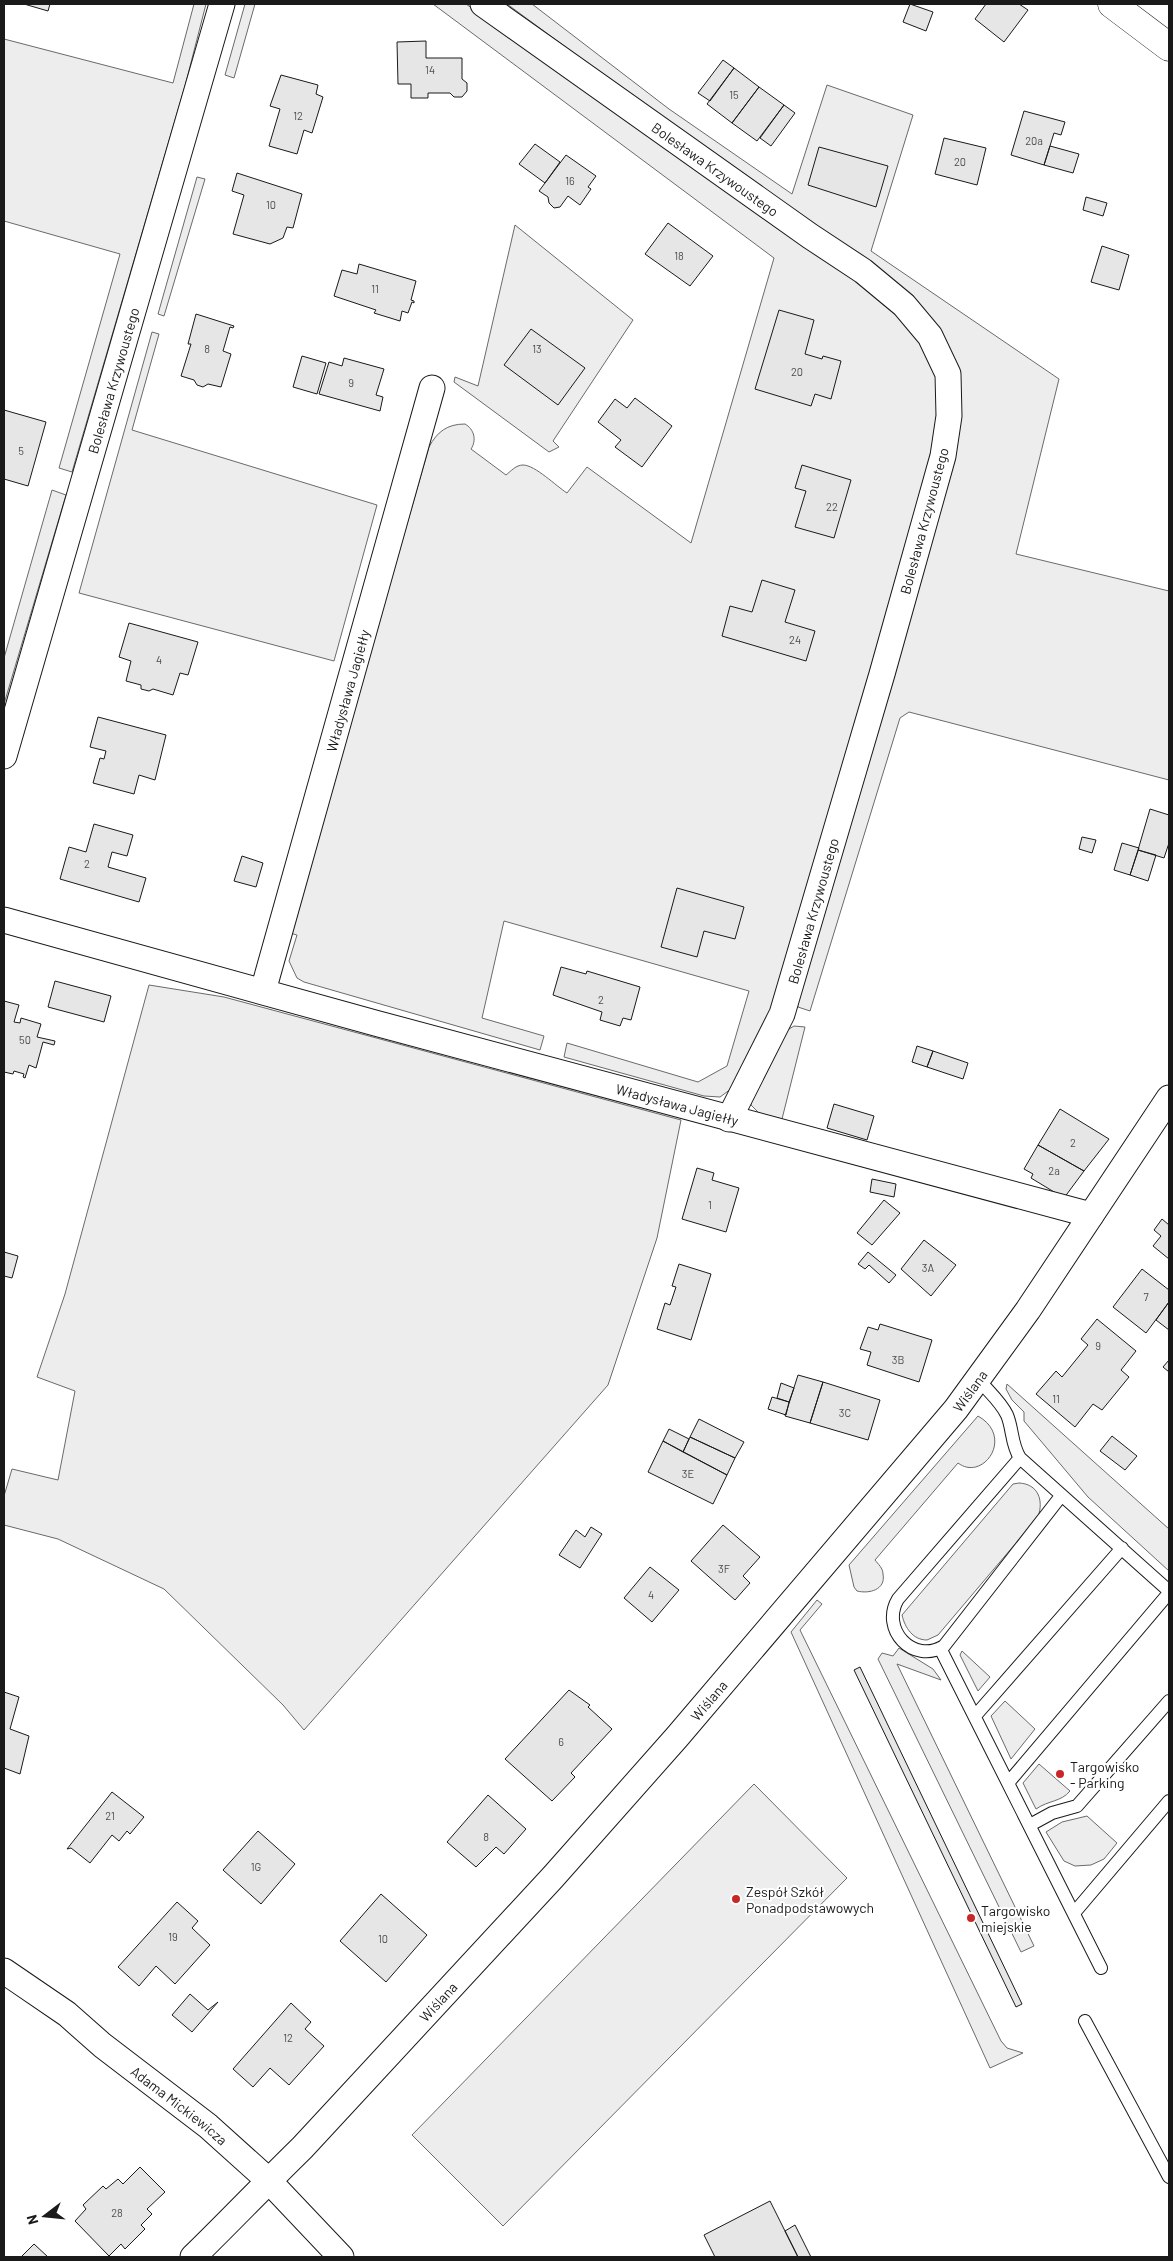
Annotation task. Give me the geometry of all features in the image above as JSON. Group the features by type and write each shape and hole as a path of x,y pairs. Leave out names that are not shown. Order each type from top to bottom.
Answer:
{"street":[{"name":"Bolesława Krzywoustego","path":"4,756 222,4"},
{"name":"Bolesława Krzywoustego","path":"483,4 810,236 863,271 904,305 930,336 948,374 949,416 943,456 863,740 782,1014 729,1119"},
{"path":"1112,4 1169,47"},
{"name":"Władysława Jagiełły","path":"262,991 432,388"},
{"name":"Władysława Jagiełły","path":"4,920 729,1119 1091,1216"},
{"name":"Wiślana","path":"193,2257 302,2148 553,1877 677,1737 979,1380 1169,1098"},
{"name":"Adama Mickiewicza","path":"4,1971 67,2014 102,2045 208,2126 268,2180 341,2257"}],"lane":[{"path":"979,1380 1008,1417 1012,1442 1020,1458 1169,1592 1008,1783"},
{"path":"1020,1458 895,1602 892,1619 903,1642 923,1652 940,1648 952,1638 1062,1496"},
{"path":"974,1716 1122,1548"},
{"path":"940,1648 1100,1968"},
{"path":"1030,1825 1052,1813 1077,1806 1169,1701"},
{"path":"1074,1913 1169,1801"},
{"path":"1085,2021 1169,2177"}],"shaded area":[{"path":"194,4 206,4 185,86 72,472 59,468 120,254 4,221 4,39 173,83"},
{"path":"245,4 255,4 234,78 225,75"},
{"path":"433,4 466,4 780,225 858,275 912,325 937,375 936,450 778,994 735,1086 720,1097 704,1096 564,1057 567,1043 698,1082 727,1066 749,991 504,921 482,1018 544,1036 540,1050 304,982 297,978 289,961 297,935 290,933 432,442 439,433 448,427 465,424 474,435 471,449 506,475 518,466 528,466 567,493 587,467 691,543 774,258"},
{"path":"507,4 532,4 669,109 792,194 827,85 913,115 871,251 1059,379 1016,554 1169,591 1169,780 909,712 900,718 810,1011 798,1007 796,1000 918,579 949,350 651,110"},
{"path":"197,177 205,179 164,316 158,314"},
{"path":"515,225 633,320 553,441 559,447 549,452 454,382 455,377 478,386"},
{"path":"152,332 159,334 132,430 377,505 334,661 79,593"},
{"path":"52,490 66,495 4,704 4,658"},
{"path":"149,985 224,997 681,1120 657,1238 608,1385 304,1730 283,1705 164,1589 58,1539 4,1525 4,1496 12,1469 58,1480 75,1391 37,1377 65,1294"},
{"path":"794,1026 805,1027 782,1119 759,1113 751,1105 752,1093 781,1034"},
{"path":"1007,1384 1169,1529 1169,1571 1088,1497 1024,1421 1024,1412 1012,1400 1006,1389"},
{"path":"978,1416 989,1425 994,1435 995,1445 991,1454 985,1462 977,1467 968,1467 958,1463 875,1560 883,1572 882,1584 876,1590 867,1592 857,1591 854,1587 849,1565"},
{"path":"1019,1483 1031,1486 1038,1494 1040,1511 1038,1517 938,1635 927,1640 914,1636 905,1624 902,1615 1013,1484"},
{"path":"817,1600 822,1604 800,1630 1001,2041 1007,2048 1023,2053 990,2068 791,1632"},
{"path":"899,1648 933,1669 941,1680 897,1664 1034,1946 1021,1952 878,1659 882,1653 893,1656"},
{"path":"962,1651 990,1677 978,1691 960,1655"},
{"path":"1005,1701 1035,1729 1011,1759 991,1716"},
{"path":"1039,1764 1070,1791 1063,1797 1036,1809 1023,1783"},
{"path":"754,1784 847,1878 503,2226 412,2135"},
{"path":"1087,1816 1117,1843 1104,1859 1091,1865 1075,1866 1064,1861 1046,1832 1062,1822"}],"building":[{"path":"24,4 50,4 48,11"},
{"path":"910,4 933,12 926,31 903,22"},
{"path":"986,4 1019,4 1028,10 1004,42 975,19"},
{"path":"426,41 426,58 462,58 462,79 467,83 467,91 462,97 454,97 450,93 428,93 428,98 411,98 411,84 398,84 397,42"},
{"path":"723,60 734,68 710,101 698,93"},
{"path":"734,68 759,87 732,123 707,104"},
{"path":"281,75 318,85 316,94 323,97 312,133 304,130 297,154 269,146 280,109 270,106"},
{"path":"759,87 784,105 757,141 732,123"},
{"path":"784,105 795,113 771,146 760,138"},
{"path":"1024,111 1065,122 1061,135 1054,133 1044,165 1011,155"},
{"path":"944,138 986,148 977,185 935,174"},
{"path":"535,144 560,162 545,183 519,164"},
{"path":"1050,146 1079,154 1073,173 1044,165"},
{"path":"819,147 888,166 876,207 808,185"},
{"path":"566,155 596,176 588,187 591,189 580,205 568,196 560,207 554,208 549,203 548,197 539,191"},
{"path":"237,173 302,194 293,228 287,227 283,238 270,244 233,234 244,195 232,191"},
{"path":"1086,197 1107,203 1103,216 1083,210"},
{"path":"668,223 713,256 690,286 645,254"},
{"path":"1102,246 1129,255 1119,290 1091,282"},
{"path":"359,264 416,281 411,300 414,303 412,302 408,313 402,311 400,321 374,313 376,310 334,296 342,270 357,274"},
{"path":"779,310 814,320 805,354 822,359 823,356 841,361 831,399 815,394 811,406 755,389"},
{"path":"196,314 234,326 233,328 230,327 223,351 231,354 221,387 208,384 203,387 197,385 194,380 181,376 191,344 188,344"},
{"path":"531,329 585,368 558,405 504,365"},
{"path":"302,356 326,363 317,394 293,387"},
{"path":"344,358 384,369 376,395 383,397 380,411 319,394 329,362 342,366"},
{"path":"635,398 672,426 642,467 615,447 621,440 598,422 615,399 627,408"},
{"path":"4,410 46,422 28,486 4,479"},
{"path":"802,465 851,480 834,538 795,527 806,491 795,488"},
{"path":"762,580 795,590 785,622 815,631 806,661 722,636 730,606 752,612"},
{"path":"129,623 198,642 188,675 180,673 173,695 153,689 149,691 141,689 141,685 126,681 131,661 119,657"},
{"path":"98,717 166,735 155,780 139,775 134,794 93,783 100,758 104,759 106,751 90,747"},
{"path":"1150,809 1169,815 1169,843 1164,858 1138,850"},
{"path":"94,824 133,835 127,856 112,852 108,867 146,878 139,902 60,879 69,847 86,852"},
{"path":"1082,837 1096,840 1092,853 1079,849"},
{"path":"1122,843 1139,848 1130,875 1114,870"},
{"path":"1138,850 1156,855 1148,881 1130,875"},
{"path":"242,856 263,863 256,887 234,881"},
{"path":"677,888 744,907 735,939 704,931 697,957 661,947"},
{"path":"561,967 586,974 587,971 640,987 631,1020 623,1018 620,1026 600,1020 602,1012 553,995"},
{"path":"55,981 111,996 104,1022 48,1007"},
{"path":"4,1001 19,1005 14,1022 20,1023 21,1018 41,1024 37,1037 55,1041 54,1045 43,1042 36,1068 29,1065 25,1078 23,1077 24,1074 14,1071 13,1074 4,1072"},
{"path":"917,1046 933,1051 927,1067 912,1062"},
{"path":"933,1051 968,1063 963,1079 927,1067"},
{"path":"834,1104 874,1116 867,1140 827,1128"},
{"path":"1060,1109 1109,1139 1084,1171 1038,1145"},
{"path":"1038,1145 1084,1171 1064,1198 1031,1178 1033,1174 1024,1169"},
{"path":"697,1168 714,1173 712,1180 739,1188 726,1232 682,1219"},
{"path":"872,1179 896,1184 894,1197 870,1192"},
{"path":"884,1200 900,1213 872,1245 857,1233"},
{"path":"1162,1219 1169,1225 1169,1259 1153,1246 1161,1236 1154,1230"},
{"path":"924,1240 956,1265 931,1296 901,1269"},
{"path":"4,1252 18,1256 12,1278 4,1276"},
{"path":"868,1252 896,1275 889,1283 869,1265 865,1269 858,1264"},
{"path":"679,1264 711,1274 691,1340 657,1329 665,1303 670,1305 676,1287 672,1286"},
{"path":"1142,1269 1169,1290 1169,1302 1146,1333 1113,1307"},
{"path":"1169,1302 1169,1330 1156,1320"},
{"path":"1097,1319 1136,1351 1121,1370 1129,1377 1102,1410 1093,1404 1075,1427 1036,1394 1056,1371 1062,1377 1088,1345 1081,1339"},
{"path":"880,1324 932,1340 919,1382 867,1365 871,1352 860,1349 868,1327 878,1330"},
{"path":"1169,1360 1169,1372 1163,1367"},
{"path":"798,1375 823,1382 810,1423 785,1416"},
{"path":"823,1382 880,1400 868,1440 810,1423"},
{"path":"781,1383 794,1388 789,1402 777,1398"},
{"path":"772,1397 789,1402 786,1415 768,1409"},
{"path":"699,1419 744,1442 735,1458 690,1437"},
{"path":"669,1429 689,1439 683,1452 663,1441"},
{"path":"1112,1436 1137,1456 1125,1470 1100,1451"},
{"path":"690,1437 735,1458 727,1475 683,1452"},
{"path":"663,1441 727,1475 713,1504 648,1472"},
{"path":"723,1525 760,1557 743,1576 750,1583 735,1600 691,1561"},
{"path":"591,1527 602,1534 580,1568 559,1555 576,1530 585,1537"},
{"path":"650,1567 679,1590 652,1622 624,1598"},
{"path":"860,1667 1022,2004 1016,2007 854,1670"},
{"path":"569,1690 590,1705 588,1707 612,1729 571,1773 575,1777 552,1801 505,1759"},
{"path":"4,1692 19,1697 10,1729 29,1736 20,1774 4,1768"},
{"path":"112,1792 144,1817 130,1834 127,1831 119,1841 112,1835 90,1863 71,1848 67,1849"},
{"path":"488,1795 526,1829 504,1854 496,1847 476,1867 447,1842"},
{"path":"258,1831 295,1864 261,1904 223,1870"},
{"path":"381,1894 427,1935 386,1982 340,1941"},
{"path":"177,1902 198,1921 192,1928 210,1945 175,1984 156,1966 139,1986 118,1967"},
{"path":"190,1994 208,2010 218,2002 192,2032 172,2015"},
{"path":"291,2003 311,2022 305,2029 324,2046 289,2085 270,2068 253,2087 233,2069"},
{"path":"140,2167 165,2192 147,2209 152,2214 141,2225 145,2229 125,2249 121,2244 109,2256 75,2221 86,2209 83,2205 103,2186 106,2189 118,2179 123,2184"},
{"path":"770,2201 798,2257 715,2257 704,2235"},
{"path":"795,2225 811,2257 798,2257 785,2231"},
{"path":"34,2244 48,2257 21,2257"}],"place":[{"name":"Targowisko - Parking","path":"1060,1774"},
{"name":"Zespół Szkół Ponadpodstawowych","path":"736,1899"},
{"name":"Targowisko miejskie","path":"971,1918"}]}
